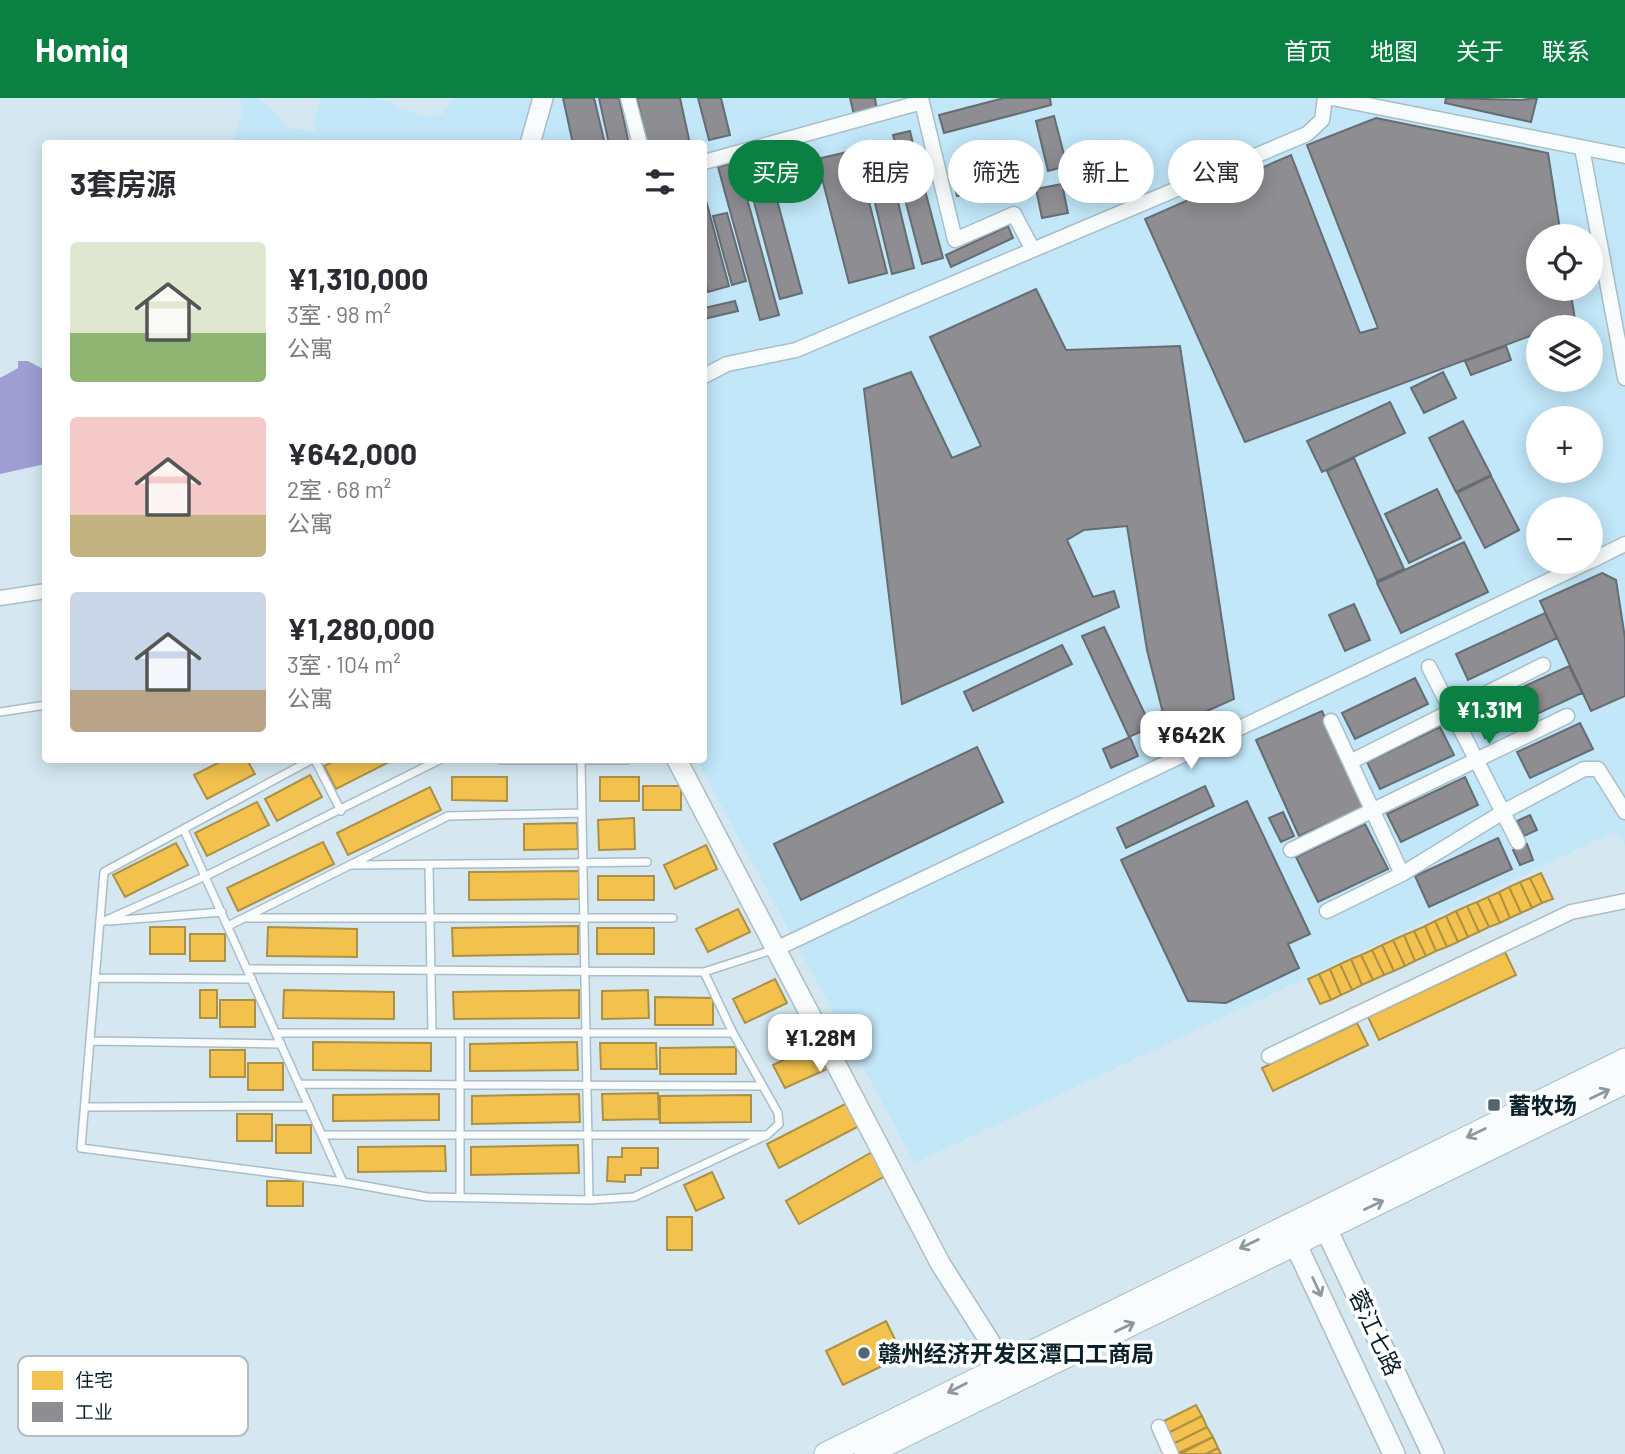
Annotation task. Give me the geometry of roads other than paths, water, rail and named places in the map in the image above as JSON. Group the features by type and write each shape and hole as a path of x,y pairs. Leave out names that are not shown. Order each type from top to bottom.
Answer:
{"highway":[{"path":"866,1454 1625,1060"},
{"path":"1322,1219 1625,1082"},
{"path":"826,1454 1004,1364 1292,1234"}],"main road":[{"path":"531,140 543,98"},
{"path":"679,763 778,948 940,1263 1004,1364"},
{"name":"蓉江七路","path":"1322,1219 1433,1454"},
{"name":"蓉江七路","path":"1292,1234 1394,1454"}],"street":[{"path":"628,98 639,140"},
{"path":"707,374 727,364 796,350 1307,134 1322,120 1325,98"},
{"path":"1332,98 1625,156"},
{"path":"707,161 922,100 956,240 1014,214 1033,250"},
{"path":"1582,148 1625,378"},
{"path":"1603,554 1625,544"},
{"path":"778,948 1562,574"},
{"path":"0,598 42,592"},
{"path":"1350,762 1543,665"},
{"path":"1429,667 1518,842"},
{"path":"1291,850 1567,716"},
{"path":"1331,721 1402,874"},
{"path":"1327,911 1402,874 1503,811 1584,769 1598,769 1625,812"},
{"path":"1269,1056 1571,912 1625,901"},
{"path":"1159,1427 1171,1454"}],"lane":[{"path":"0,712 42,706"},
{"path":"307,763 104,872 102,922 81,1148 343,1182 427,1197 460,1195 589,1200 634,1197 767,1135 779,1124 778,1112 761,1086 704,972"},
{"path":"315,763 341,811"},
{"path":"102,922 206,876 433,763"},
{"path":"581,763 589,1200"},
{"path":"228,926 448,816 582,813"},
{"path":"184,830 343,1182"},
{"path":"352,865 647,862"},
{"path":"429,866 432,1032"},
{"path":"102,922 222,912"},
{"path":"248,918 673,918"},
{"path":"247,968 704,972 778,948"},
{"path":"97,978 252,979"},
{"path":"276,1033 733,1033"},
{"path":"460,1033 460,1195"},
{"path":"91,1041 281,1044"},
{"path":"299,1084 761,1086"},
{"path":"85,1107 309,1106"},
{"path":"322,1135 767,1135"}],"water":[{"path":"18,361 28,361 42,368 42,465 0,474 0,378 18,368"}],"place":[{"name":"蓄牧场","path":"1494,1105"},
{"name":"赣州经济开发区潭口工商局","path":"864,1353"}]}
